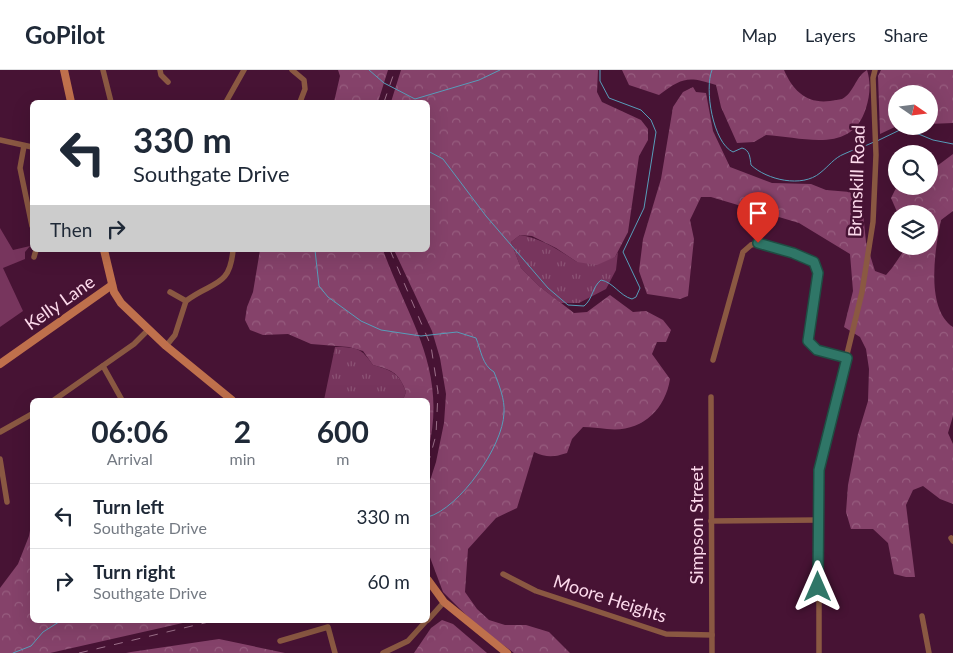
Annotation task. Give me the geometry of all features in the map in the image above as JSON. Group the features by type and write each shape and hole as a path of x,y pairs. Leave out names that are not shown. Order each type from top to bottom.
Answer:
{"main road":[{"path":"64,70 71,100"},
{"path":"104,252 114,292 121,303 166,346 230,398"},
{"name":"Kelly Lane","path":"0,364 112,284"},
{"path":"430,583 444,602 507,653"}],"street":[{"path":"103,70 110,100"},
{"path":"160,70 161,75 168,82"},
{"path":"227,100 244,70"},
{"path":"292,70 304,80 305,89 301,100"},
{"name":"Brunskill Road","path":"819,653 819,470 862,292 873,222 876,155 873,78 875,70"},
{"path":"0,140 30,147"},
{"path":"24,146 20,168 30,216"},
{"path":"713,360 743,252 751,245 758,243 814,262 818,273 808,341 817,350 847,358"},
{"path":"34,257 35,252"},
{"path":"166,346 175,335 186,300 226,278 230,269 233,252"},
{"path":"170,292 186,300"},
{"path":"57,398 134,344 148,329"},
{"path":"103,366 121,398"},
{"name":"Simpson Street","path":"711,396 712,653"},
{"path":"0,432 30,415"},
{"path":"0,459 7,502"},
{"path":"711,521 818,520"},
{"name":"Moore Heights","path":"503,574 536,591 666,634 712,635"},
{"path":"430,617 444,602"},
{"path":"922,616 929,653"},
{"path":"383,653 408,641 424,623"},
{"path":"280,641 328,628 335,653"}],"green space":[{"path":"338,70 388,70 379,100 334,100 340,76"},
{"path":"401,70 598,70 597,92 602,102 641,120 648,129 648,140 639,156 628,232 615,257 597,265 577,262 556,248 532,236 520,235 511,242 521,268 539,286 574,313 587,312 610,295 633,312 646,311 663,320 671,330 666,342 657,342 652,354 670,379 663,401 657,410 649,418 630,427 607,429 583,427 572,439 567,453 550,456 534,452 517,508 496,518 468,549 465,592 477,609 489,620 505,625 526,625 549,632 570,653 514,653 477,626 443,592 430,557 430,481 444,423 446,394 440,358 432,331 395,252 430,252 430,100 392,100"},
{"path":"622,70 784,70 796,90 814,100 830,101 846,96 867,70 869,94 866,108 859,123 850,132 838,138 810,140 766,135 754,142 737,143 721,107 716,85 699,80 686,80 659,95 629,85"},
{"path":"881,70 953,70 953,123 938,124 938,85 888,85 888,130 880,134 878,76"},
{"path":"693,87 696,92 706,93 713,131 730,167 772,183 811,184 826,190 850,192 863,213 866,242 875,271 886,275 901,255 935,255 934,277 938,306 944,318 953,327 953,416 948,433 953,444 953,504 940,499 923,486 913,490 906,505 915,577 894,574 888,543 873,529 851,529 846,512 848,485 858,434 868,401 869,369 866,349 860,337 844,327 853,291 850,254 799,223 711,197 701,197 690,220 694,239 688,296 680,299 647,294 639,271 643,239 661,179 673,107 683,92"},
{"path":"953,154 953,211 941,220 938,236 938,205 894,205 891,198 892,195 938,195 938,165"},
{"path":"0,228 13,250 30,246 25,252 25,259 3,268 23,311 0,327"},
{"path":"520,235 543,242 577,262 615,257 618,252 616,270 606,289 579,303 561,303 539,286 521,268 511,242"},
{"path":"260,252 384,252 414,323 429,371 433,395 433,422 430,439 430,398 404,398 406,392 398,376 386,369 373,365 363,351 349,347 311,344 288,334 263,335 250,330 245,320 247,307 253,292"},
{"path":"335,347 349,347 362,352 373,365 386,369 398,377 406,392 404,398 324,398"},
{"path":"30,531 30,623 183,623 50,653 0,653 0,588 18,564"},
{"path":"442,620 453,624 487,653 414,653 431,628"},
{"path":"219,639 285,653 126,653 131,652"}],"waterway":[{"path":"369,70 384,83 415,99 479,80 500,70"},
{"path":"430,152 443,159 486,216 548,288 568,305 584,306 601,280 609,283 632,299 636,297 640,288 623,252 644,208 656,132 651,120 641,110 609,98 600,81 600,70"},
{"path":"712,70 709,90 710,102 715,127 720,138 726,147 733,152 742,148 747,151 751,165 766,175 794,181 813,178 840,156 874,142"},
{"path":"877,141 904,128 933,140 953,144"},
{"path":"315,252 319,286 328,297 361,321 381,330 421,336 457,332 476,338 484,361 494,372 504,403 502,427 496,442 478,474 466,489 453,502 430,516"},
{"path":"13,653 31,646 43,632 57,623"}],"railway":[{"path":"385,100 395,70"},
{"path":"391,252 431,346 438,392 436,435 430,457"},
{"path":"79,653 204,623"}],"route":[{"path":"758,243 793,253 814,262 817,268 818,280 808,341 817,350 847,358 819,470 818,587"}]}
